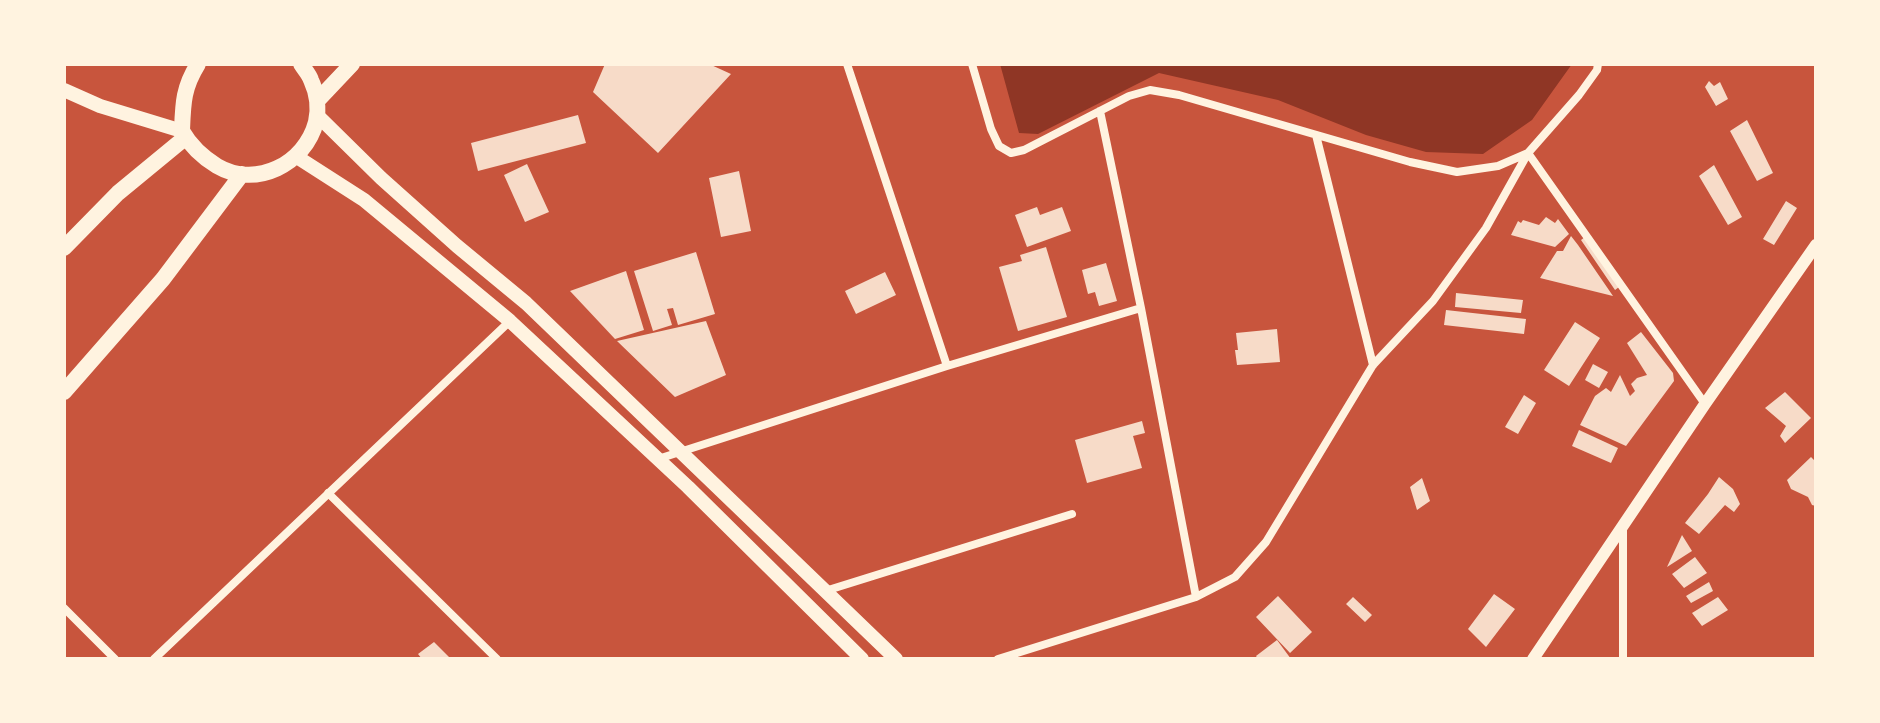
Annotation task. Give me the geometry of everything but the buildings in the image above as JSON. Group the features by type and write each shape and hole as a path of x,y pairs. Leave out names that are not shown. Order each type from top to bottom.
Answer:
{"main road":[{"path":"64,248 118,193 184,134 183,98 188,79 198,64"},
{"path":"64,90 100,106 184,134 199,152 219,167 242,174 262,174 280,168 297,157 314,130 317,108 312,80 301,64"},
{"path":"317,108 352,64"},
{"path":"317,108 381,178 526,303 896,659"},
{"path":"297,157 364,200 510,321 658,459 862,659"},
{"path":"64,392 163,279 242,174"}],"street":[{"path":"847,64 947,366"},
{"path":"972,64 991,129 999,146 1011,153 1024,150 1129,96 1150,90 1179,95 1410,162 1457,172 1498,166 1528,153"},
{"path":"998,659 1196,597 1235,577 1266,542 1373,365 1433,301 1451,277 1486,228 1528,153 1579,95 1598,64"},
{"path":"1100,111 1196,597"},
{"path":"1316,135 1373,365"},
{"path":"1528,153 1705,404"},
{"path":"1533,659 1816,245"},
{"path":"658,459 947,366 1141,308"},
{"path":"154,659 510,321"},
{"path":"328,493 497,659"},
{"path":"825,591 1072,514"},
{"path":"1623,525 1623,659"},
{"path":"64,608 115,659"}],"shaded area":[{"path":"1000,64 1572,64 1532,120 1483,154 1426,152 1366,135 1278,100 1159,73 1038,134 1019,133"}]}
